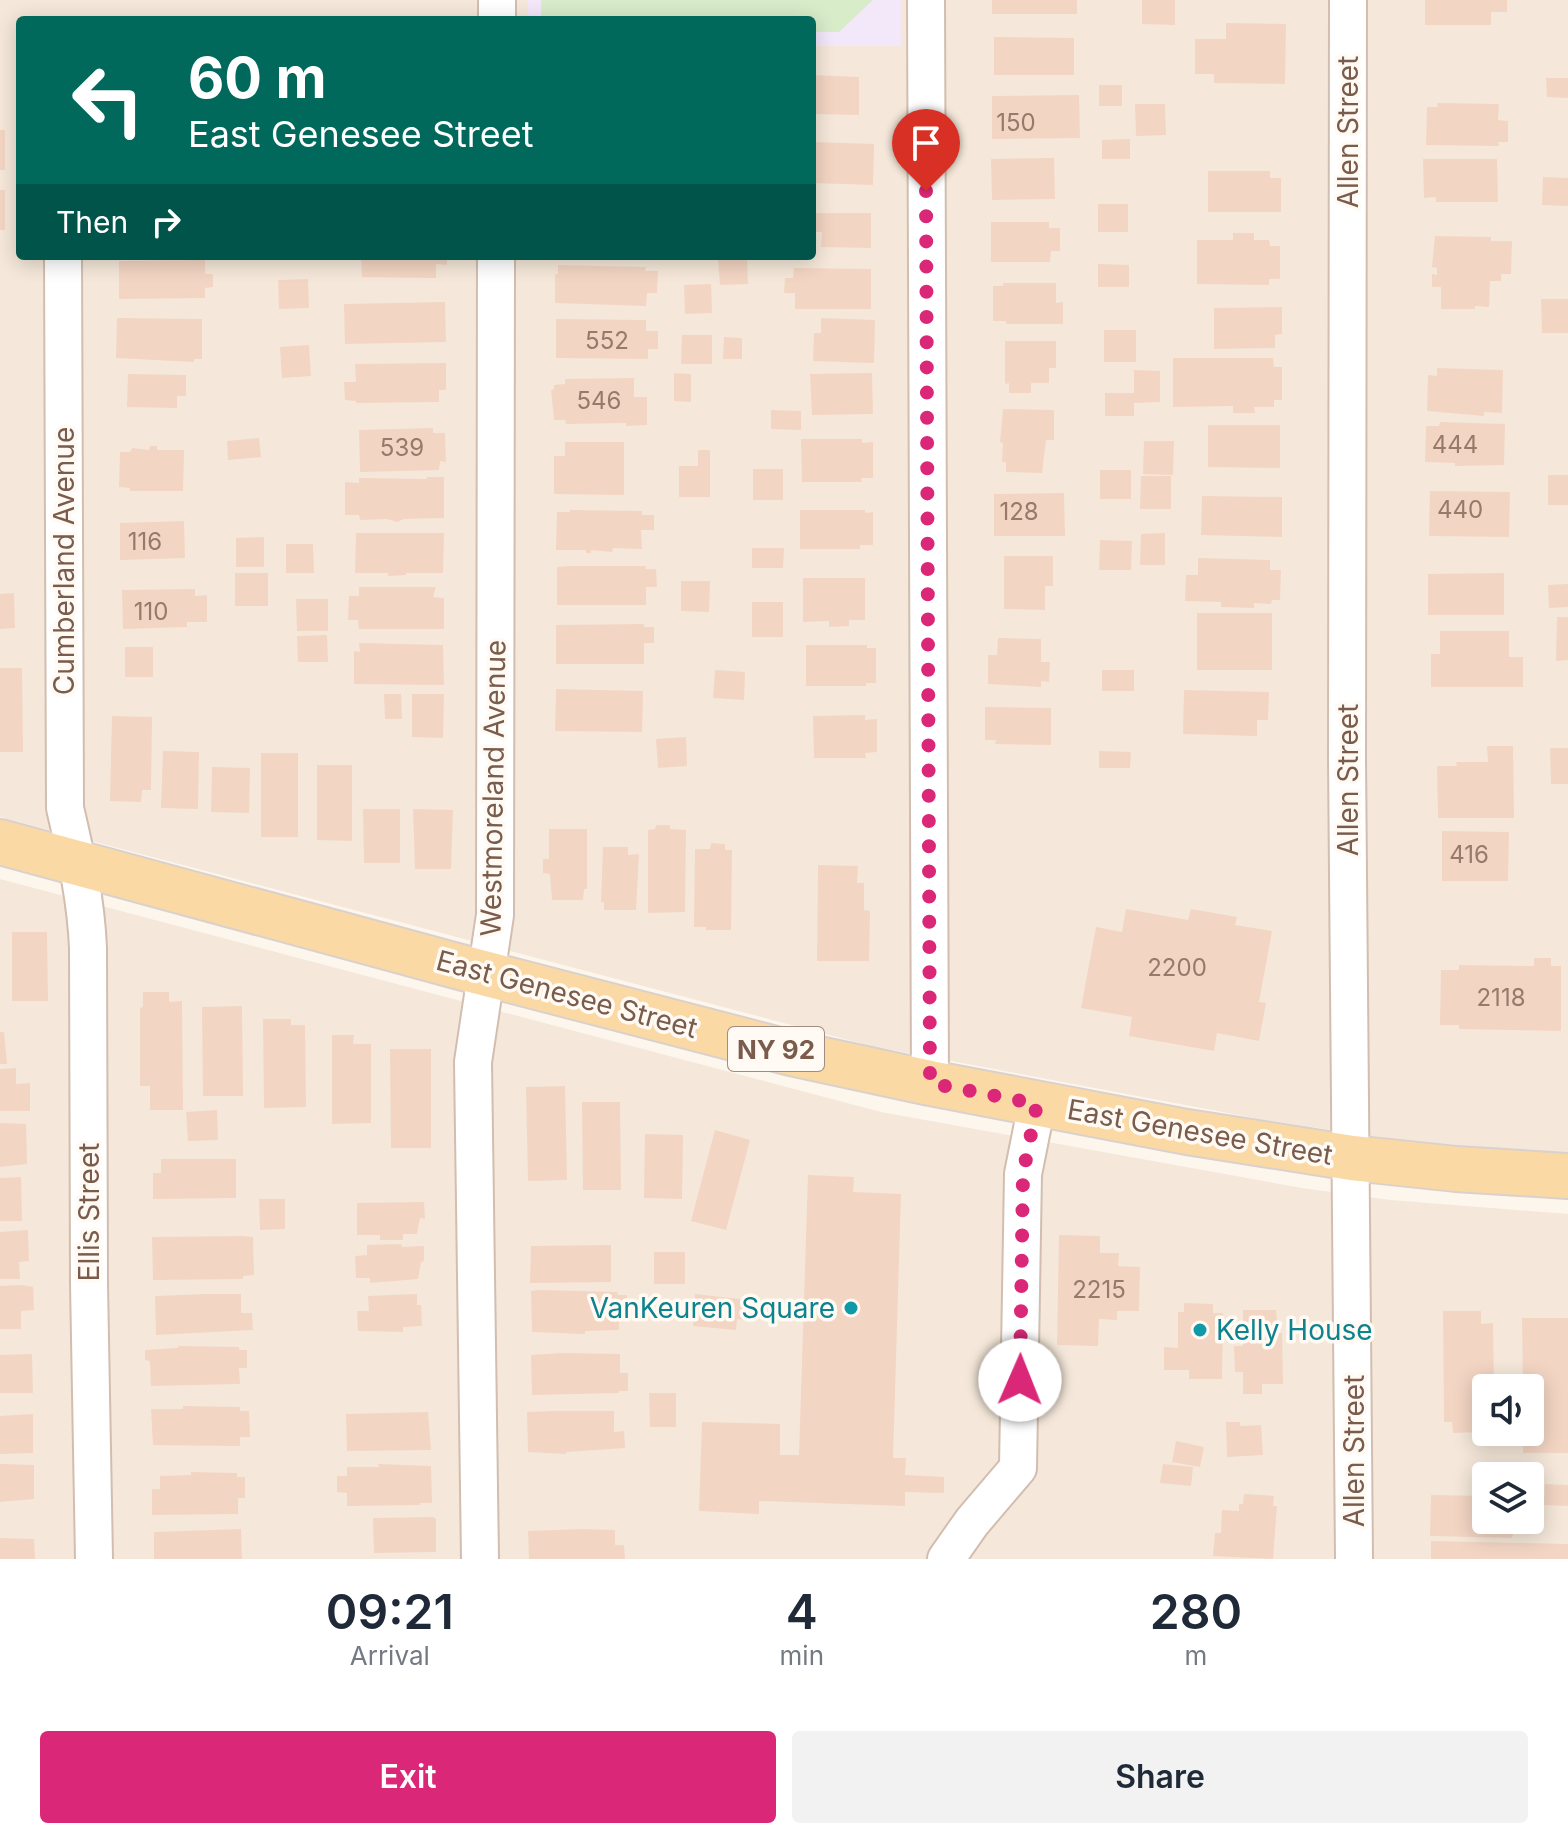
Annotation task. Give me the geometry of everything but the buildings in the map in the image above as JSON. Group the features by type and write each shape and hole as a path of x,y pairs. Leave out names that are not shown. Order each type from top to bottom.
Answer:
{"main road":[{"name":"East Genesee Street","path":"0,842 791,1053 930,1083 1187,1132 1352,1158 1568,1176"}],"street":[{"path":"926,0 930,1083"},
{"name":"Allen Street","path":"1348,0 1347,759 1354,1559"},
{"name":"Cumberland Avenue","path":"63,260 65,808 79,865"},
{"name":"Westmoreland Avenue","path":"480,1559 473,1062 495,915 496,260"},
{"name":"Ellis Street","path":"79,865 88,948 94,1559"},
{"path":"946,1559 972,1522 1018,1468 1023,1174 1037,1104"}],"shaded area":[{"path":"0,0 1568,0 1568,1154 1410,1142 1265,1120 871,1046 0,817"},
{"path":"528,0 901,0 901,46 816,46 816,16 528,16"},
{"path":"0,879 881,1112 1302,1188 1391,1200 1568,1214 1568,1559 0,1559"}],"green space":[{"path":"541,0 873,0 839,32 816,32 816,16 541,16"}],"place":[{"name":"VanKeuren Square","path":"851,1308"},
{"name":"Kelly House","path":"1200,1330"}],"route":[{"path":"926,191 930,1083 1037,1104 1023,1174 1020,1380"}]}
